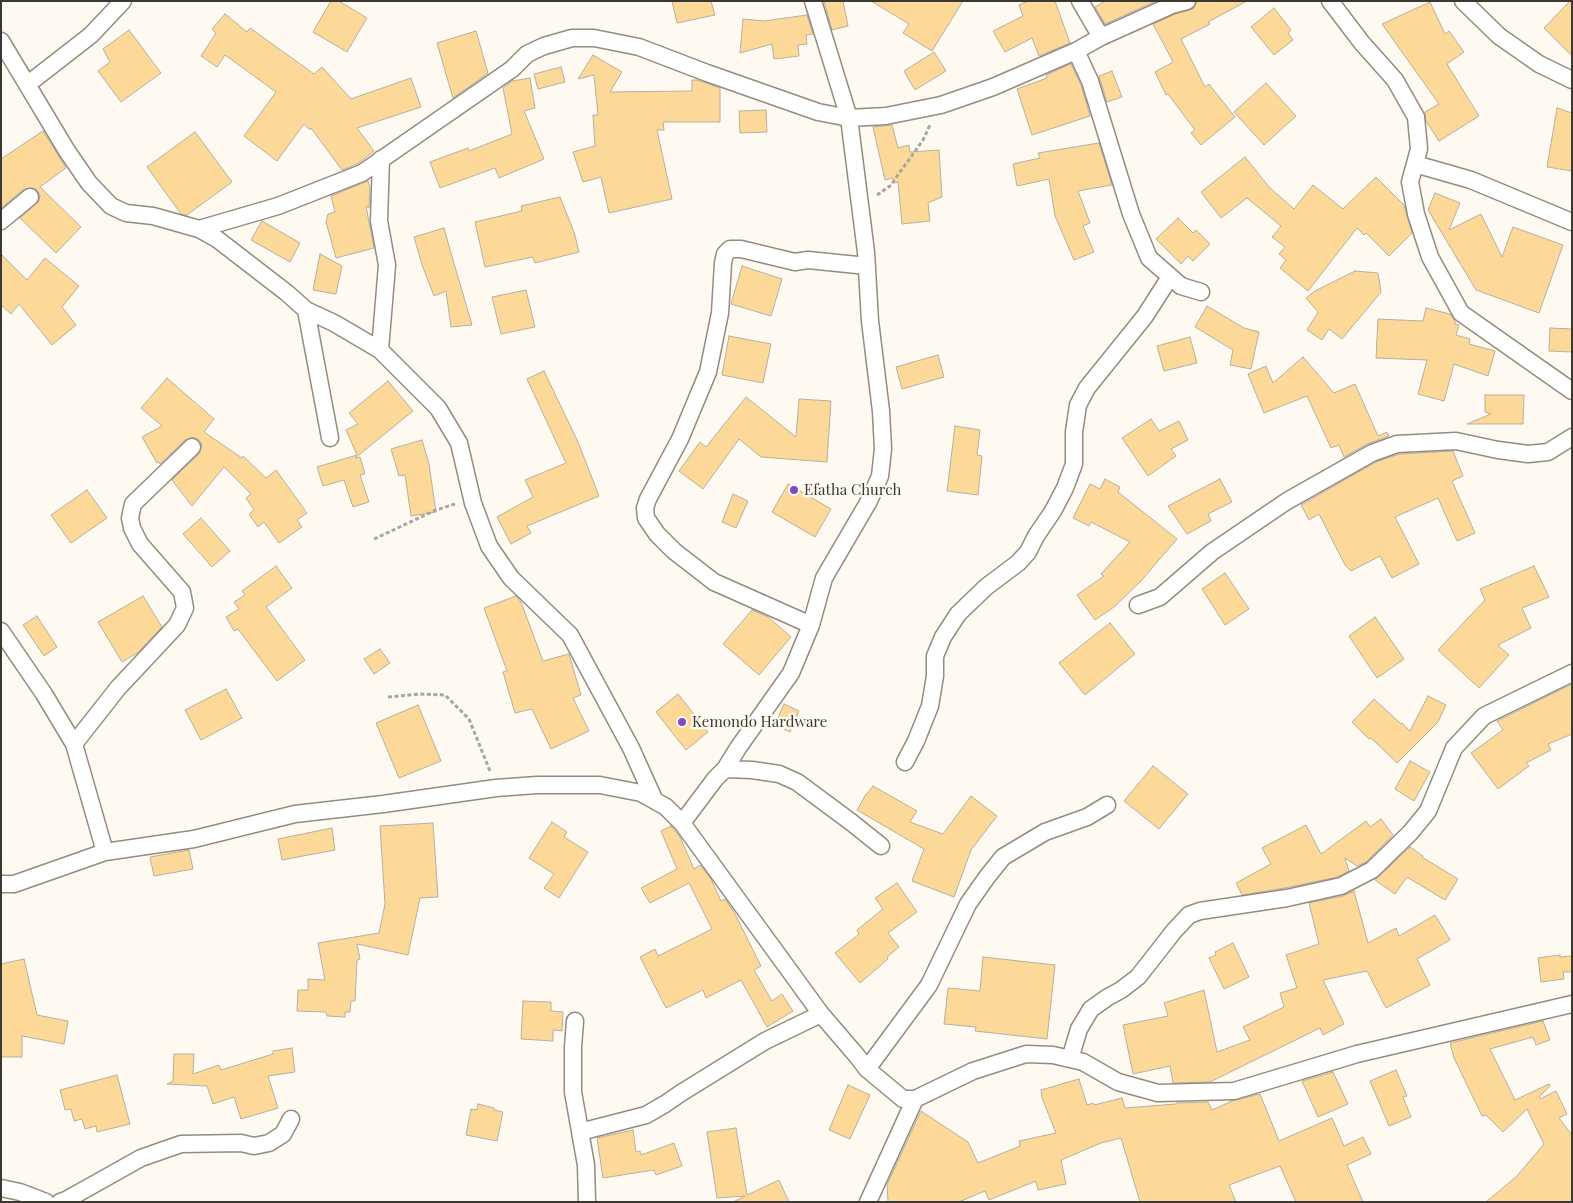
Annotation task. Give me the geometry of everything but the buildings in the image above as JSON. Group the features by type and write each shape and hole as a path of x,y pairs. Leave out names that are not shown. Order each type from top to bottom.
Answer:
{"street":[{"path":"28,84 91,35 123,1"},
{"path":"682,823 714,779 725,768 791,673 810,625 824,578 869,501 880,476 883,449 882,411 870,321 867,266 849,118 813,1"},
{"path":"1080,1 1101,37"},
{"path":"199,229 278,206 362,173 512,69 527,54 544,46 572,38 594,38 639,47 818,112 849,118 886,116 941,105 993,87 1076,51 1101,37 1172,5 1187,1"},
{"path":"1330,1 1362,43 1395,80 1416,117 1419,149 1410,182 1416,214 1430,257 1461,313 1572,391"},
{"path":"1463,1 1499,36 1539,64 1572,80"},
{"path":"1,42 72,159 89,183 111,206 126,213 153,216 199,229 243,258 306,310 334,323 380,350 438,408 459,443 472,503 489,546 511,578 570,635 630,748 654,799"},
{"path":"1076,51 1090,81 1131,214 1149,258 1181,286 1201,292"},
{"path":"380,350 387,265 379,222 381,159"},
{"path":"1415,164 1471,180 1572,222"},
{"path":"1,221 30,197"},
{"path":"810,625 714,582 674,551 656,534 646,518 645,508 680,439 708,372 720,313 722,263 725,254 730,250 741,249 794,262 808,260 867,266"},
{"path":"905,762 930,706 935,656 943,637 958,614 986,587 1018,563 1028,552 1065,488 1074,464 1074,432 1078,404 1087,388 1145,316 1170,277"},
{"path":"306,310 330,438"},
{"path":"1138,605 1160,597 1212,552 1287,501 1372,453 1397,444 1456,441 1528,454 1548,452 1572,437"},
{"path":"74,744 118,688 177,624 185,608 182,592 140,544 132,528 130,518 133,504 192,447"},
{"path":"1,631 44,694 74,744 105,852"},
{"path":"1070,1059 1079,1029 1091,1009 1138,977 1189,916 1200,910 1287,898 1341,886 1372,870 1410,833 1428,811 1454,748 1484,716 1572,673"},
{"path":"725,768 779,774 797,782 881,846"},
{"path":"1,884 14,884 105,852 194,839 295,814 496,788 537,785 600,785 641,793 666,806 682,823 821,1014 867,1069 903,1099 915,1099 973,1071 1026,1054 1053,1055 1083,1062 1118,1082 1158,1093 1234,1091 1357,1054 1572,1004"},
{"path":"867,1069 929,985 968,904 1003,857 1045,832 1086,817 1108,805"},
{"path":"580,1132 646,1115 765,1041 821,1014"},
{"path":"575,1021 573,1092 586,1165 587,1202"},
{"path":"868,1202 915,1099"},
{"path":"60,1202 141,1158 181,1144 241,1143 254,1146 269,1143 283,1134 291,1119"},
{"path":"1,1188 20,1192 46,1202"}],"path":[{"path":"860,202 890,186 923,140 941,105"},
{"path":"374,539 436,510 458,503 472,503"},
{"path":"388,697 420,694 446,695 469,719 496,788"}],"place":[{"name":"Efatha Church","path":"794,490"},
{"name":"Kemondo Hardware","path":"682,722"}]}
